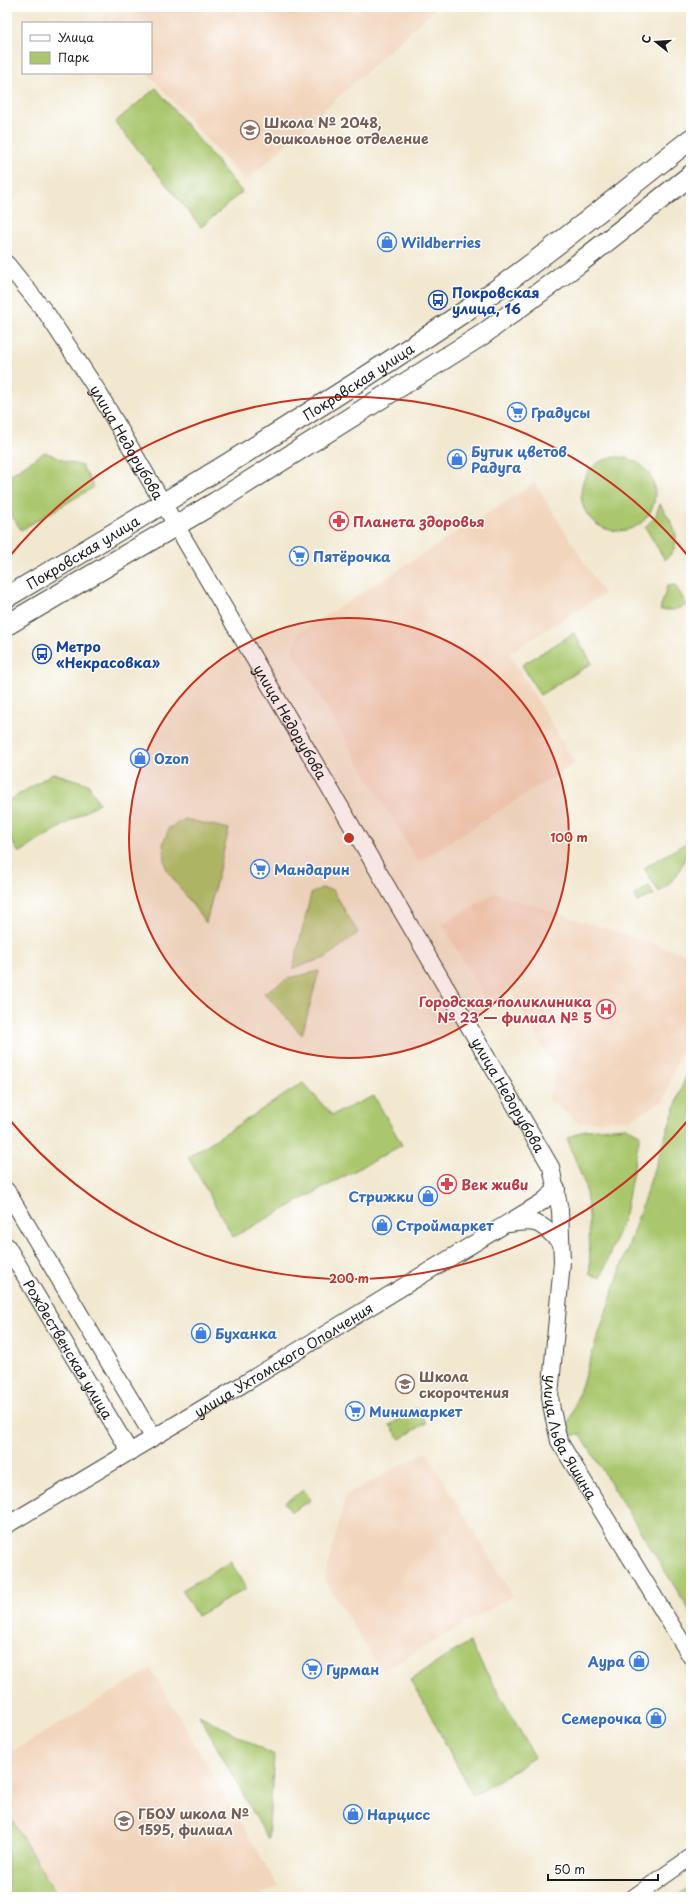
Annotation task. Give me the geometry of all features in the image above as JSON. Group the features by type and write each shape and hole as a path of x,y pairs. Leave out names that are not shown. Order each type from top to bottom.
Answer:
{"main road":[{"name":"Покровская улица","path":"7,597 203,480 465,312 691,139"},
{"name":"Покровская улица","path":"7,625 216,502 482,335 578,264 691,175"}],"street":[{"name":"улица Недорубова","path":"7,264 47,314 80,364 551,1167 557,1189"},
{"name":"улица Ухтомского Ополчения","path":"7,1525 542,1202 557,1189"},
{"name":"улица Льва Яшина","path":"557,1189 560,1210 562,1262 550,1396 559,1441 691,1657"},
{"path":"7,1191 153,1437"},
{"path":"504,1225 530,1221 544,1227 561,1243"},
{"name":"Рождественская улица","path":"7,1246 130,1452"},
{"path":"634,1897 691,1857"}],"shaded area":[{"name":"Школа № 2048, дошкольное отделение","path":"111,7 437,7 245,182 149,74 152,74 152,22 102,22 101,20"},
{"path":"535,483 604,594 509,653 575,763 418,862 292,650 300,632"},
{"name":"Городская поликлиника № 23 — филиал № 5","path":"495,893 691,956 691,1018 664,1101 630,1119 579,1123 548,1099 557,1071 509,988 486,1001 442,924"},
{"path":"426,1452 513,1596 382,1671 324,1580 346,1495"},
{"name":"ГБОУ школа № 1595, филиал","path":"151,1669 278,1886 260,1897 7,1897 7,1755"}],"green space":[{"path":"156,88 242,192 201,227 115,122"},
{"path":"45,452 65,461 82,466 94,487 21,530 7,508 7,477"},
{"path":"618,457 639,463 649,473 655,494 649,515 639,525 618,531 597,525 587,515 581,494 587,473 597,463"},
{"path":"660,504 673,525 676,539 672,553 665,560 645,527 655,517"},
{"path":"675,585 687,605 674,610 660,610 667,586"},
{"path":"574,633 592,663 540,695 522,665"},
{"path":"53,773 88,784 99,803 19,853 7,834 7,802"},
{"path":"185,819 229,829 206,923 166,869 163,844 169,828"},
{"path":"688,842 685,857 679,870 670,882 659,892 644,868"},
{"path":"649,886 654,895 637,902 634,895"},
{"path":"321,888 333,890 358,933 325,958 293,968 311,894"},
{"path":"319,971 302,1035 264,993 289,978"},
{"path":"691,1060 691,1613 580,1434 564,1437"},
{"path":"303,1083 332,1115 374,1096 402,1145 233,1237 188,1157"},
{"path":"626,1127 640,1134 625,1214 601,1277 590,1275 589,1216 585,1185 567,1138 585,1130"},
{"path":"417,1408 426,1423 400,1439 390,1425"},
{"path":"304,1490 311,1500 291,1512 285,1502"},
{"path":"231,1562 246,1589 197,1616 182,1590"},
{"path":"469,1642 535,1757 473,1796 423,1701 410,1680"},
{"path":"199,1715 274,1755 268,1839"},
{"path":"7,1812 58,1897 7,1897"},
{"path":"691,1886 691,1897 675,1897"}],"place":[{"name":"Школа № 2048, дошкольное отделение","path":"250,130"},
{"name":"Wildberries","path":"387,242"},
{"name":"Покровская улица, 16","path":"438,300"},
{"name":"Градусы","path":"517,412"},
{"name":"Бутик цветов Радуга","path":"457,459"},
{"name":"Планета здоровья","path":"339,521"},
{"name":"Пятёрочка","path":"299,556"},
{"name":"Метро «Некрасовка»","path":"42,654"},
{"name":"Ozon","path":"140,758"},
{"name":"Мандарин","path":"260,869"},
{"name":"Городская поликлиника № 23 — филиал № 5","path":"606,1009"},
{"name":"Век живи","path":"447,1184"},
{"name":"Стрижки","path":"428,1196"},
{"name":"Строймаркет","path":"382,1225"},
{"name":"Буханка","path":"201,1333"},
{"name":"Школа скорочтения","path":"405,1384"},
{"name":"Минимаркет","path":"355,1411"},
{"name":"Аура","path":"639,1661"},
{"name":"Гурман","path":"312,1669"},
{"name":"Семерочка","path":"656,1718"},
{"name":"Нарцисс","path":"353,1814"},
{"name":"ГБОУ школа № 1595, филиал","path":"124,1821"}]}
